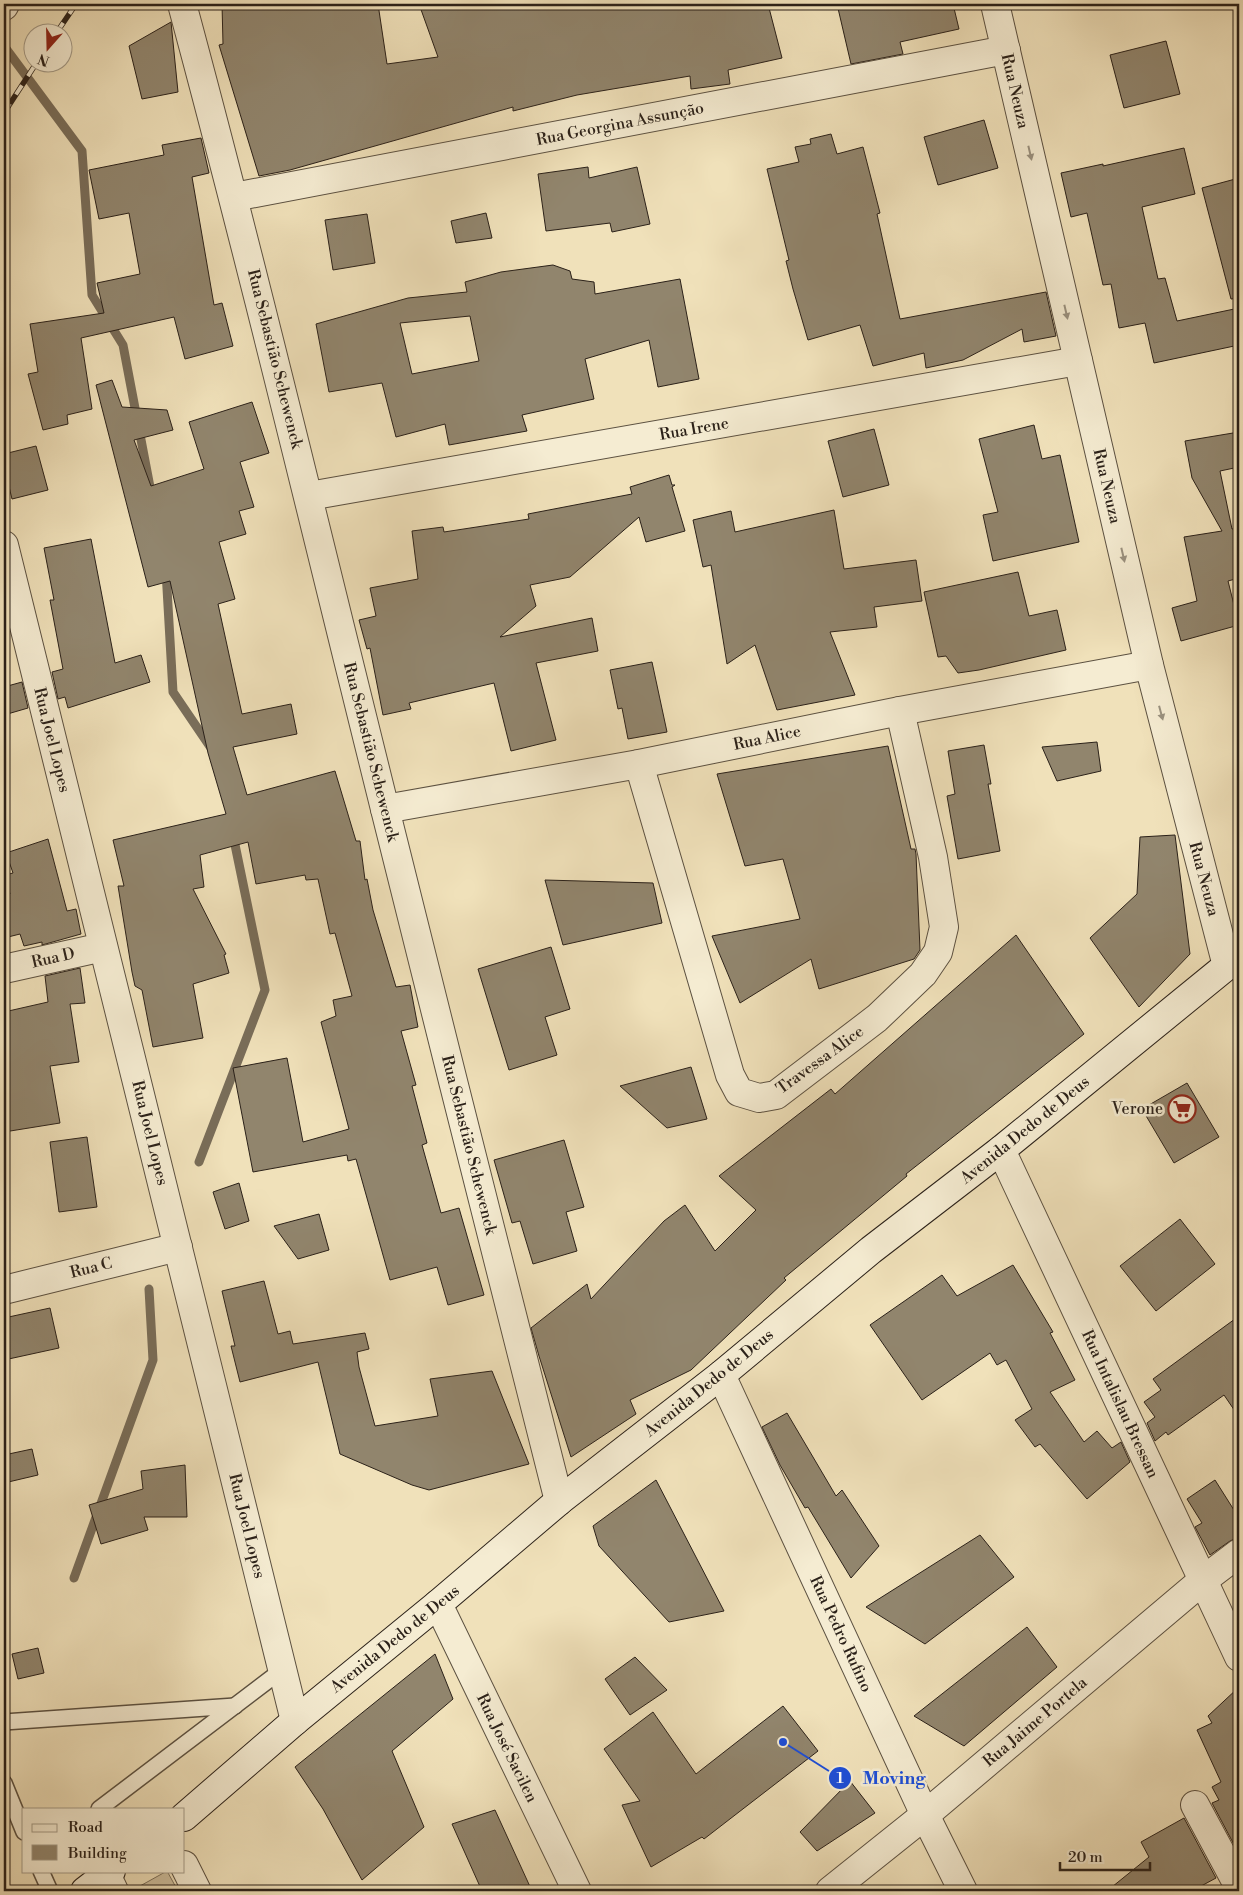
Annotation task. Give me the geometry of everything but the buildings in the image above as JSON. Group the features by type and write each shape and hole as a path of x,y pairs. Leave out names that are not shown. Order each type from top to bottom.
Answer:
{"street":[{"name":"Rua Sebastião Schewenck","path":"182,4 234,197 559,1501"},
{"name":"Rua Neuza","path":"995,4 1149,665 1233,961"},
{"name":"Rua Georgina Assunção","path":"234,197 1006,50"},
{"name":"Rua Irene","path":"309,496 1078,361"},
{"name":"Rua Joel Lopes","path":"4,545 295,1721"},
{"name":"Rua Alice","path":"385,809 640,764 900,711 1149,665"},
{"name":"Travessa Alice","path":"640,764 730,1075 739,1092 759,1098 776,1095 877,1018 924,974 938,952 944,927 932,857 900,711"},
{"name":"Rua D","path":"4,969 103,947"},
{"name":"Avenida Dedo de Deus","path":"185,1816 295,1721 438,1604 559,1501 721,1375 871,1250 1001,1150 1233,961"},
{"name":"Rua Intalislau Bressan","path":"1001,1150 1239,1657"},
{"name":"Rua C","path":"4,1290 178,1247"},
{"name":"Rua Pedro Rufino","path":"721,1375 925,1815 963,1891"},
{"name":"Rua Jaime Portela","path":"830,1891 925,1815 1202,1581 1239,1553"},
{"name":"Rua José Sacilen","path":"438,1604 576,1891"},
{"path":"1195,1805 1239,1887"},
{"path":"185,1867 197,1891"},
{"path":"85,1891 110,1879"}],"lane":[{"path":"100,1808 282,1670"},
{"path":"4,1722 235,1706"},
{"path":"4,1783 22,1827"},
{"path":"41,1872 50,1891"}],"shaded area":[{"path":"168,1872 178,1891 131,1891"}],"waterway":[{"path":"4,46 82,151 92,295 123,345 150,487"},
{"path":"166,571 173,692 211,748"},
{"path":"199,1162 265,990 233,835"},
{"path":"74,1578 153,1360 149,1289"}],"railway":[{"path":"64,22 76,4"},
{"path":"4,113 31,72"}],"place":[{"name":"Verone","path":"1182,1109"},
{"name":"Moving","path":"783,1742"}]}
